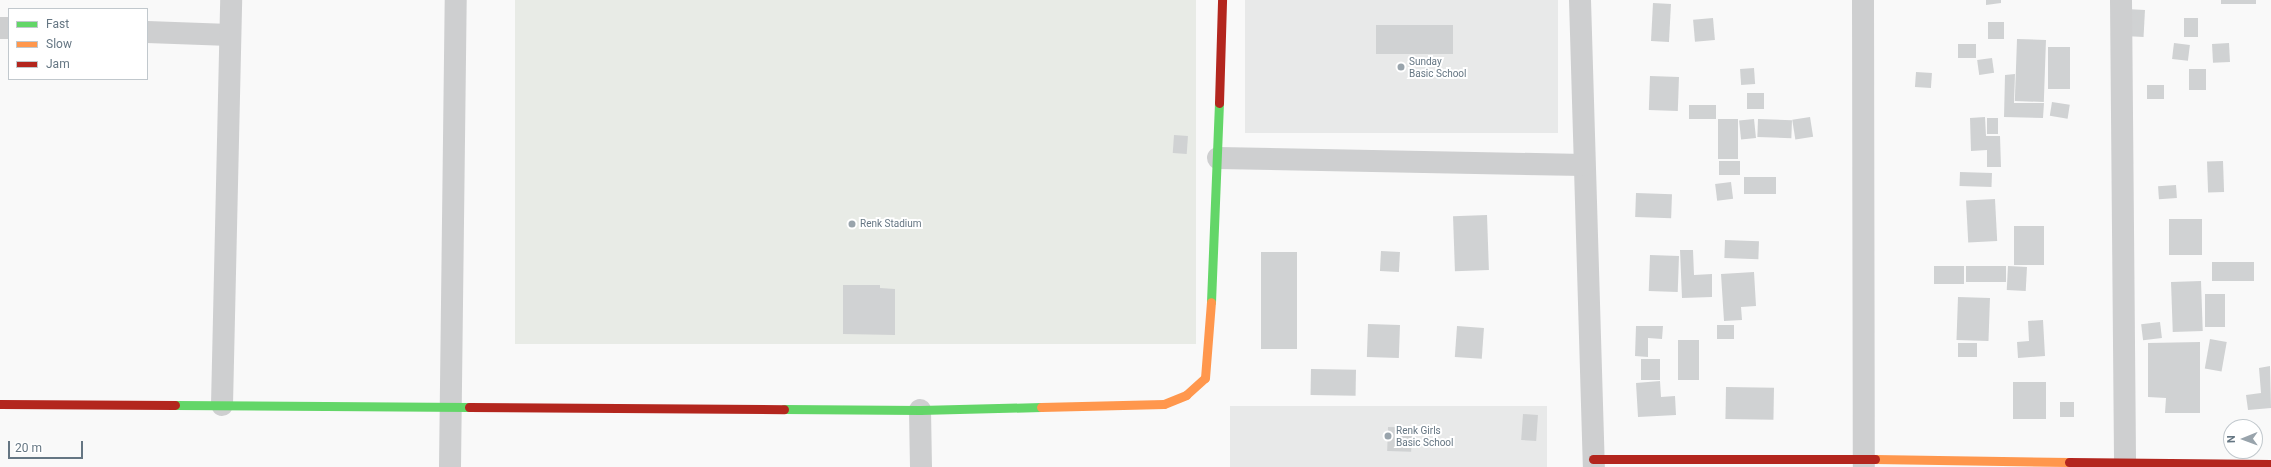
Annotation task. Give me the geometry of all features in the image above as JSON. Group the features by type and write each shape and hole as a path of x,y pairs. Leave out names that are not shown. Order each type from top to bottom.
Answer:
{"street":[{"path":"222,405 231,0"},
{"path":"450,467 456,0"},
{"path":"0,404 920,410 1164,404 1186,395 1205,378 1209,341 1218,158 1222,0"},
{"path":"1580,0 1594,463 2125,465 2271,464"},
{"path":"1863,0 1864,463"},
{"path":"2121,0 2125,465"},
{"path":"148,32 230,35"},
{"path":"1218,158 1584,165"},
{"path":"920,410 921,467"}],"shaded area":[{"name":"Renk Stadium","path":"515,0 1196,0 1196,344 515,344"},
{"name":"Sunday Basic School","path":"1245,0 1558,0 1558,133 1245,133"},
{"name":"Renk Girls Basic School","path":"1230,406 1547,406 1547,467 1230,467"}],"building":[{"path":"1986,0 2001,0 2001,3 1986,5"},
{"path":"2221,0 2256,0 2256,4 2221,4"},
{"path":"1653,3 1671,4 1669,42 1651,41"},
{"path":"2126,9 2145,10 2144,37 2125,36"},
{"path":"1713,18 1715,40 1695,42 1693,20"},
{"path":"2184,18 2198,18 2198,37 2184,37"},
{"path":"1988,22 2004,22 2004,39 1988,39"},
{"path":"1376,25 1453,25 1453,54 1376,54"},
{"path":"2017,39 2046,40 2044,102 2015,101"},
{"path":"2174,43 2190,45 2188,61 2172,59"},
{"path":"2229,43 2230,62 2213,63 2212,44"},
{"path":"1958,44 1976,44 1976,58 1958,58"},
{"path":"2048,47 2070,47 2070,89 2048,89"},
{"path":"1992,58 1994,73 1979,75 1977,60"},
{"path":"1754,68 1755,84 1741,85 1740,69"},
{"path":"2189,69 2206,69 2206,90 2189,90"},
{"path":"1916,72 1932,73 1931,88 1915,87"},
{"path":"2015,74 2014,103 2044,103 2043,118 2004,117 2005,75"},
{"path":"1650,76 1679,77 1678,111 1649,110"},
{"path":"2147,85 2164,85 2164,99 2147,99"},
{"path":"1747,93 1764,93 1764,109 1747,109"},
{"path":"2052,102 2070,105 2068,119 2050,116"},
{"path":"1689,105 1716,105 1716,119 1689,119"},
{"path":"1810,117 1813,137 1795,140 1792,120"},
{"path":"1985,117 1986,136 2000,136 2001,167 1987,167 1987,150 1971,151 1970,118"},
{"path":"1987,118 1998,118 1998,134 1987,134"},
{"path":"1718,119 1738,119 1738,159 1718,159"},
{"path":"1754,119 1756,138 1741,139 1739,121"},
{"path":"1758,119 1792,120 1791,138 1757,137"},
{"path":"1174,135 1188,136 1187,154 1173,153"},
{"path":"1719,161 1740,161 1740,175 1719,175"},
{"path":"2223,161 2224,192 2208,193 2207,162"},
{"path":"1960,172 1992,173 1991,187 1960,186"},
{"path":"1744,177 1776,177 1776,194 1744,194"},
{"path":"1731,182 1733,199 1717,201 1715,184"},
{"path":"2176,185 2177,198 2159,199 2158,186"},
{"path":"1636,193 1672,194 1671,218 1635,217"},
{"path":"1995,199 1997,241 1968,242 1966,201"},
{"path":"1487,215 1489,270 1455,271 1453,216"},
{"path":"2169,219 2202,219 2202,255 2169,255"},
{"path":"2014,226 2044,226 2044,265 2014,265"},
{"path":"1725,240 1759,241 1758,259 1724,258"},
{"path":"1680,250 1693,250 1694,275 1712,274 1712,297 1682,298"},
{"path":"1381,251 1400,252 1399,272 1380,271"},
{"path":"1261,252 1297,252 1297,349 1261,349"},
{"path":"1650,255 1679,256 1678,292 1649,291"},
{"path":"2212,262 2254,262 2254,281 2212,281"},
{"path":"1934,266 1964,266 1964,284 1934,284"},
{"path":"1966,266 2006,266 2006,282 1966,282"},
{"path":"2008,266 2027,267 2026,291 2007,290"},
{"path":"1754,272 1756,306 1741,307 1742,320 1724,321 1721,274"},
{"path":"2201,281 2203,331 2173,332 2171,282"},
{"path":"843,285 880,285 880,288 895,289 895,335 843,334"},
{"path":"2205,294 2225,294 2225,327 2205,327"},
{"path":"1958,297 1990,298 1988,341 1956,340"},
{"path":"2043,320 2045,356 2018,358 2017,342 2029,341 2028,321"},
{"path":"2160,322 2162,338 2143,340 2141,324"},
{"path":"1368,324 1400,325 1399,358 1367,357"},
{"path":"1717,325 1734,325 1734,339 1717,339"},
{"path":"1457,326 1484,328 1482,359 1455,357"},
{"path":"1636,326 1663,326 1662,339 1648,338 1648,357 1635,356"},
{"path":"2210,339 2227,342 2222,371 2205,369"},
{"path":"1678,340 1699,340 1699,380 1678,380"},
{"path":"2200,342 2200,413 2165,413 2166,398 2148,397 2148,343"},
{"path":"1958,343 1977,343 1977,357 1958,357"},
{"path":"1641,359 1660,359 1660,380 1641,380"},
{"path":"2270,366 2271,408 2248,410 2246,395 2261,393 2259,368"},
{"path":"1311,369 1356,370 1356,396 1311,395"},
{"path":"1660,381 1661,397 1675,396 1676,415 1638,417 1636,383"},
{"path":"2013,382 2046,382 2046,419 2013,419"},
{"path":"1726,387 1774,388 1773,420 1725,419"},
{"path":"2060,402 2074,402 2074,417 2060,417"},
{"path":"1523,414 1538,415 1536,441 1521,440"},
{"path":"1388,427 1412,428 1411,452 1387,451"}],"traffic: fast":[{"path":"1211,302 1219,103"},
{"path":"175,405 469,407"},
{"path":"784,409 920,410 1041,407"}],"traffic: slow":[{"path":"1041,407 1164,404 1186,395 1205,378 1211,302"},
{"path":"1875,459 2069,462"}],"traffic: jam":[{"path":"1219,103 1222,0"},
{"path":"0,404 175,405"},
{"path":"469,407 784,409"},
{"path":"1593,459 1875,459"},
{"path":"2069,462 2271,464"}],"place":[{"name":"Sunday Basic School","path":"1401,67"},
{"name":"Renk Stadium","path":"852,224"},
{"name":"Renk Girls Basic School","path":"1388,436"}]}
